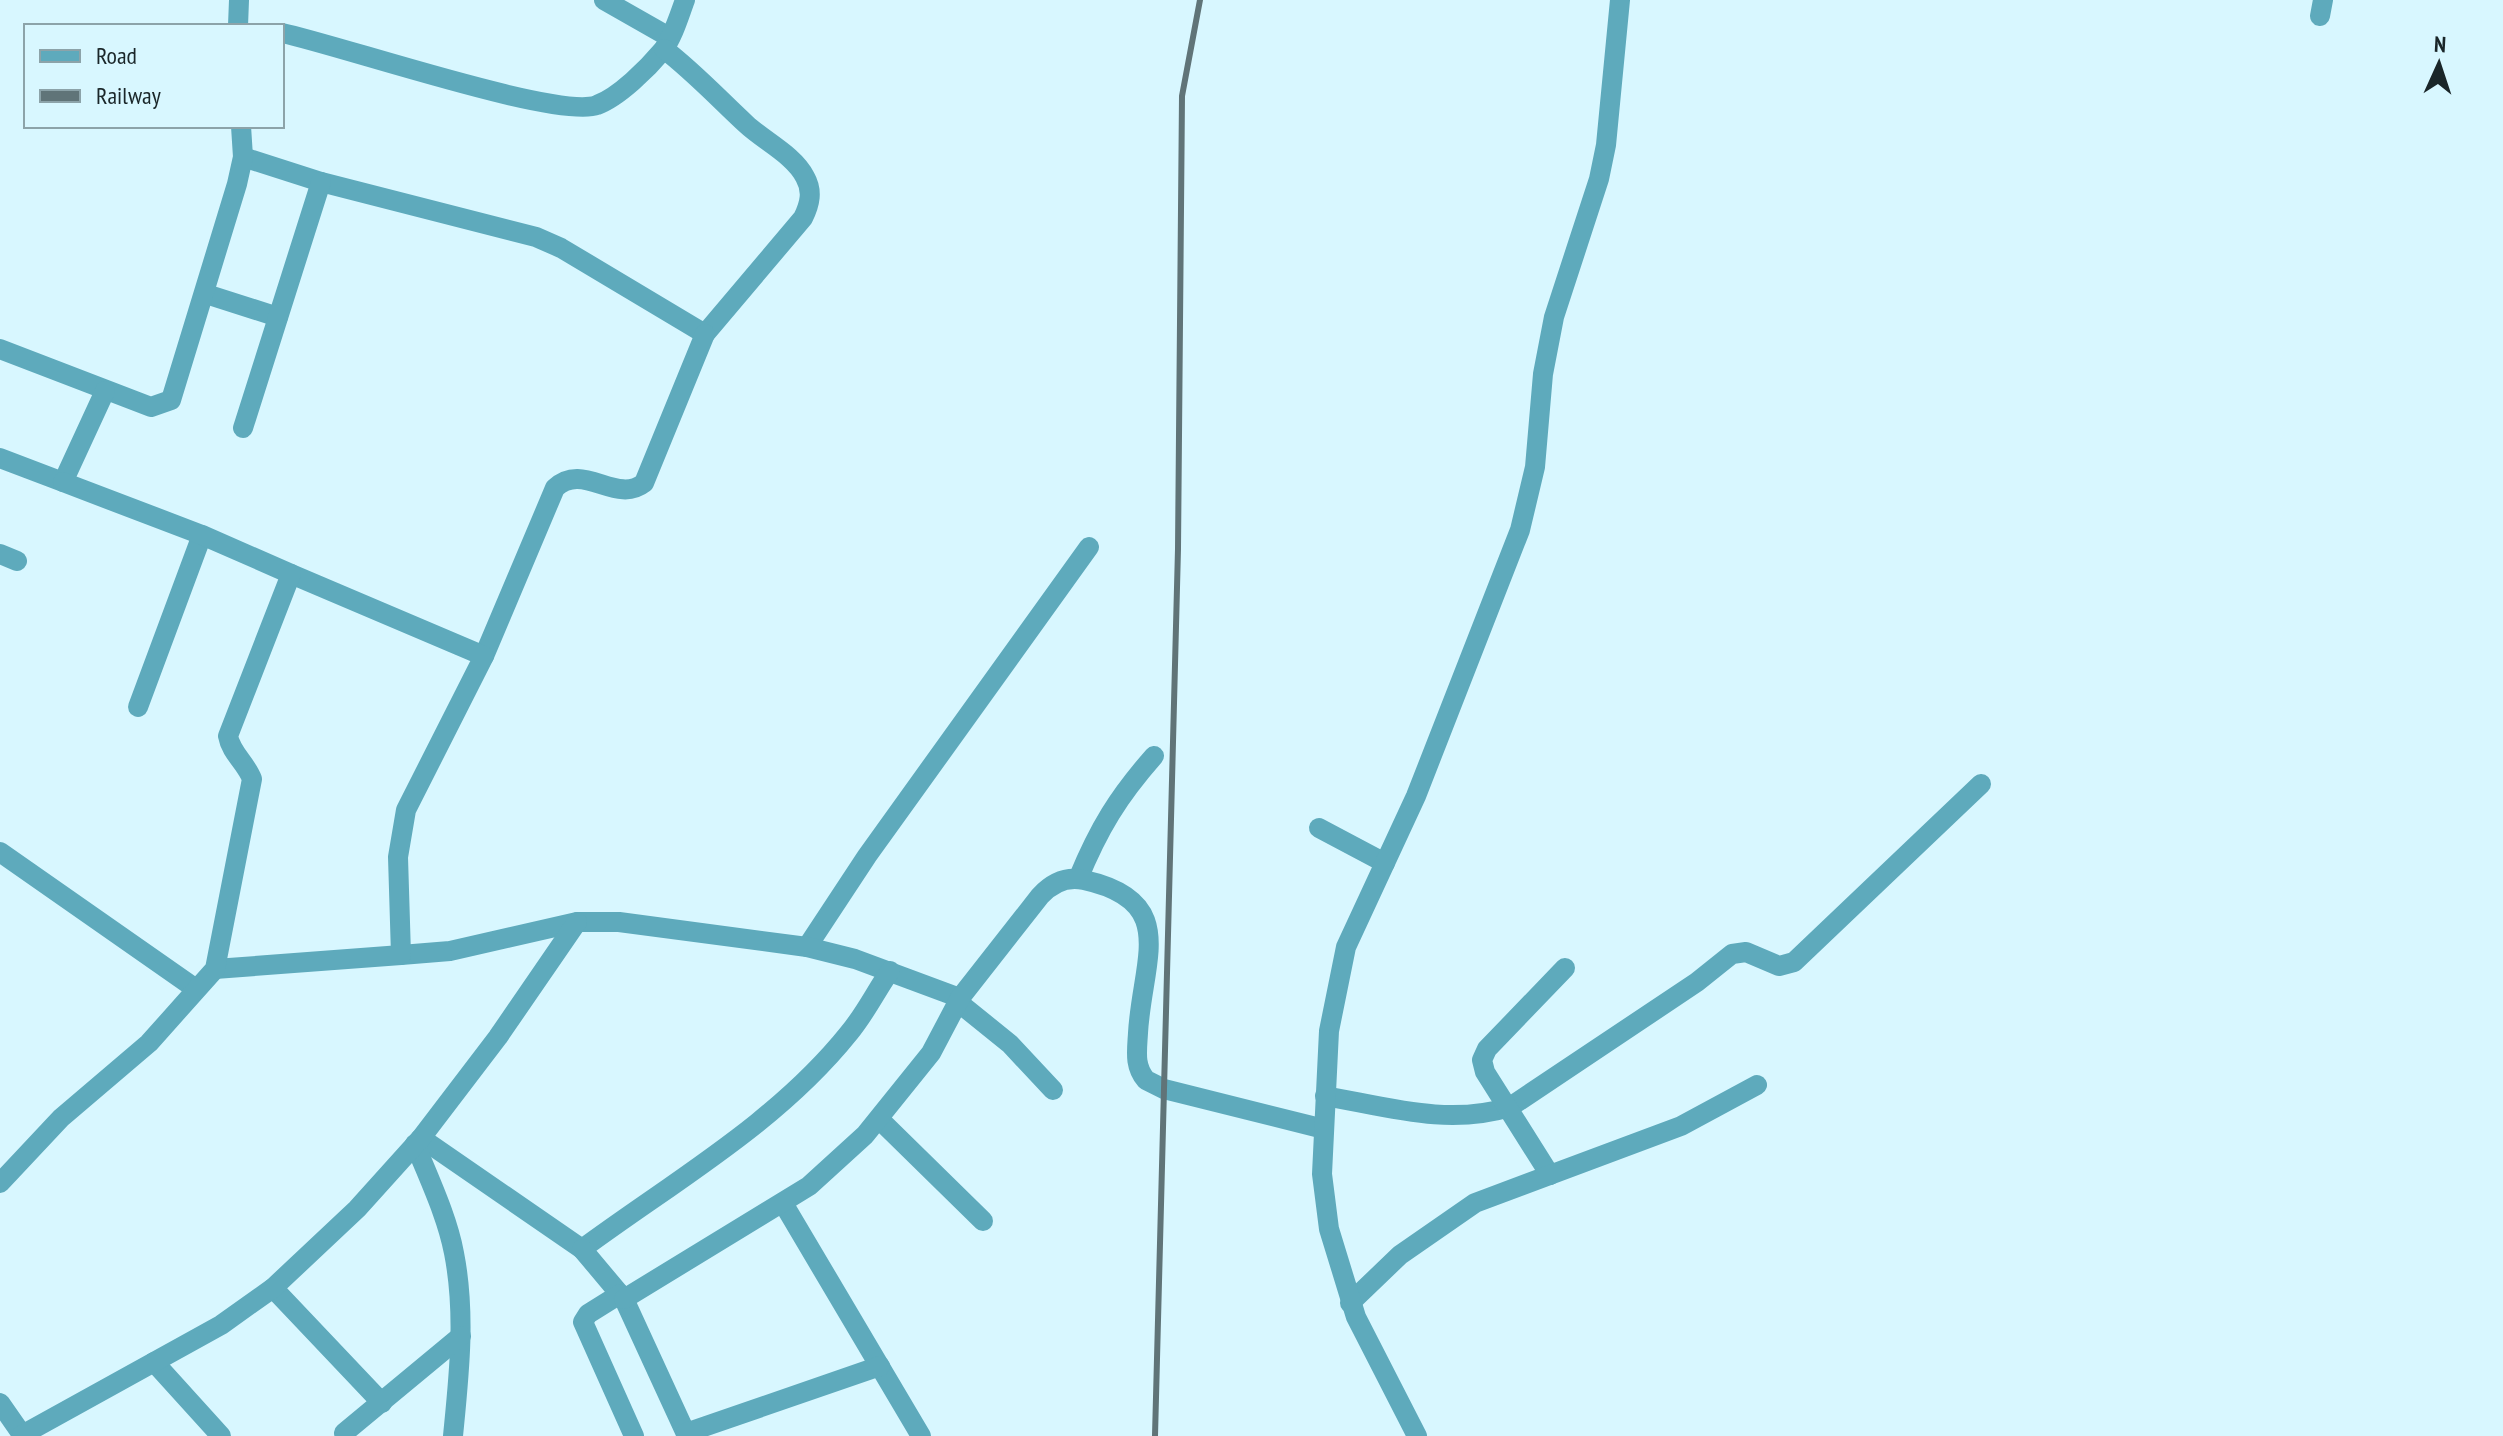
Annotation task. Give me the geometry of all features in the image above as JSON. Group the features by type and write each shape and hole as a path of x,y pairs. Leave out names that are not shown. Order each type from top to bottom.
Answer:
{"street":[{"path":"239,0 241,24"},
{"path":"401,955 398,857 406,810 484,656 555,488 569,478 587,478 626,490 644,483 705,334 803,218 810,204 810,193 799,166 744,122 666,43 604,0"},
{"path":"284,33 331,43 530,101 581,109 609,99 666,43 685,0"},
{"path":"1417,1436 1373,1355 1350,1303 1323,1203 1329,1031 1339,970 1416,796 1520,530 1535,467 1543,374 1554,317 1599,179 1606,145 1620,0"},
{"path":"0,349 151,407 171,400 206,294 243,157 241,128"},
{"path":"243,157 321,182 536,237 561,248 705,334"},
{"path":"243,428 321,182"},
{"path":"206,294 278,317"},
{"path":"63,482 105,391"},
{"path":"0,458 202,535 484,656"},
{"path":"138,707 202,535"},
{"path":"807,947 867,856 1089,547"},
{"path":"0,1183 61,1118 149,1043 215,969 252,779 247,766 230,746 228,736 291,574"},
{"path":"1078,879 1109,810 1154,756"},
{"path":"1325,1096 1441,1117 1486,1114 1510,1107 1697,982 1732,954 1746,952 1779,966 1794,962 1981,784"},
{"path":"1319,828 1385,863"},
{"path":"0,852 196,989"},
{"path":"634,1436 583,1322 585,1316 809,1186 879,1119 931,1053 959,1000 1047,888 1056,882 1078,879 1102,884 1136,901 1146,916 1148,938 1136,1058 1146,1080 1164,1089 1324,1129"},
{"path":"215,969 450,951 577,922 654,926 807,947 890,971 959,1000 1010,1044 1053,1090"},
{"path":"0,1403 22,1436 248,1308 273,1288 357,1209 418,1141 498,1037 577,922"},
{"path":"1550,1175 1510,1107 1485,1072 1483,1055 1565,968"},
{"path":"582,1249 736,1141 796,1089 850,1032 890,971"},
{"path":"1350,1303 1400,1255 1454,1215 1681,1126 1757,1085"},
{"path":"879,1119 983,1221"},
{"path":"418,1141 582,1249 622,1297 686,1434 880,1366"},
{"path":"418,1141 454,1251 461,1336 453,1436"},
{"path":"783,1203 921,1436"},
{"path":"273,1288 382,1403"},
{"path":"343,1435 461,1336"},
{"path":"154,1362 221,1436"}],"railway":[{"path":"1155,1436 1178,549 1182,96 1200,0"}]}
